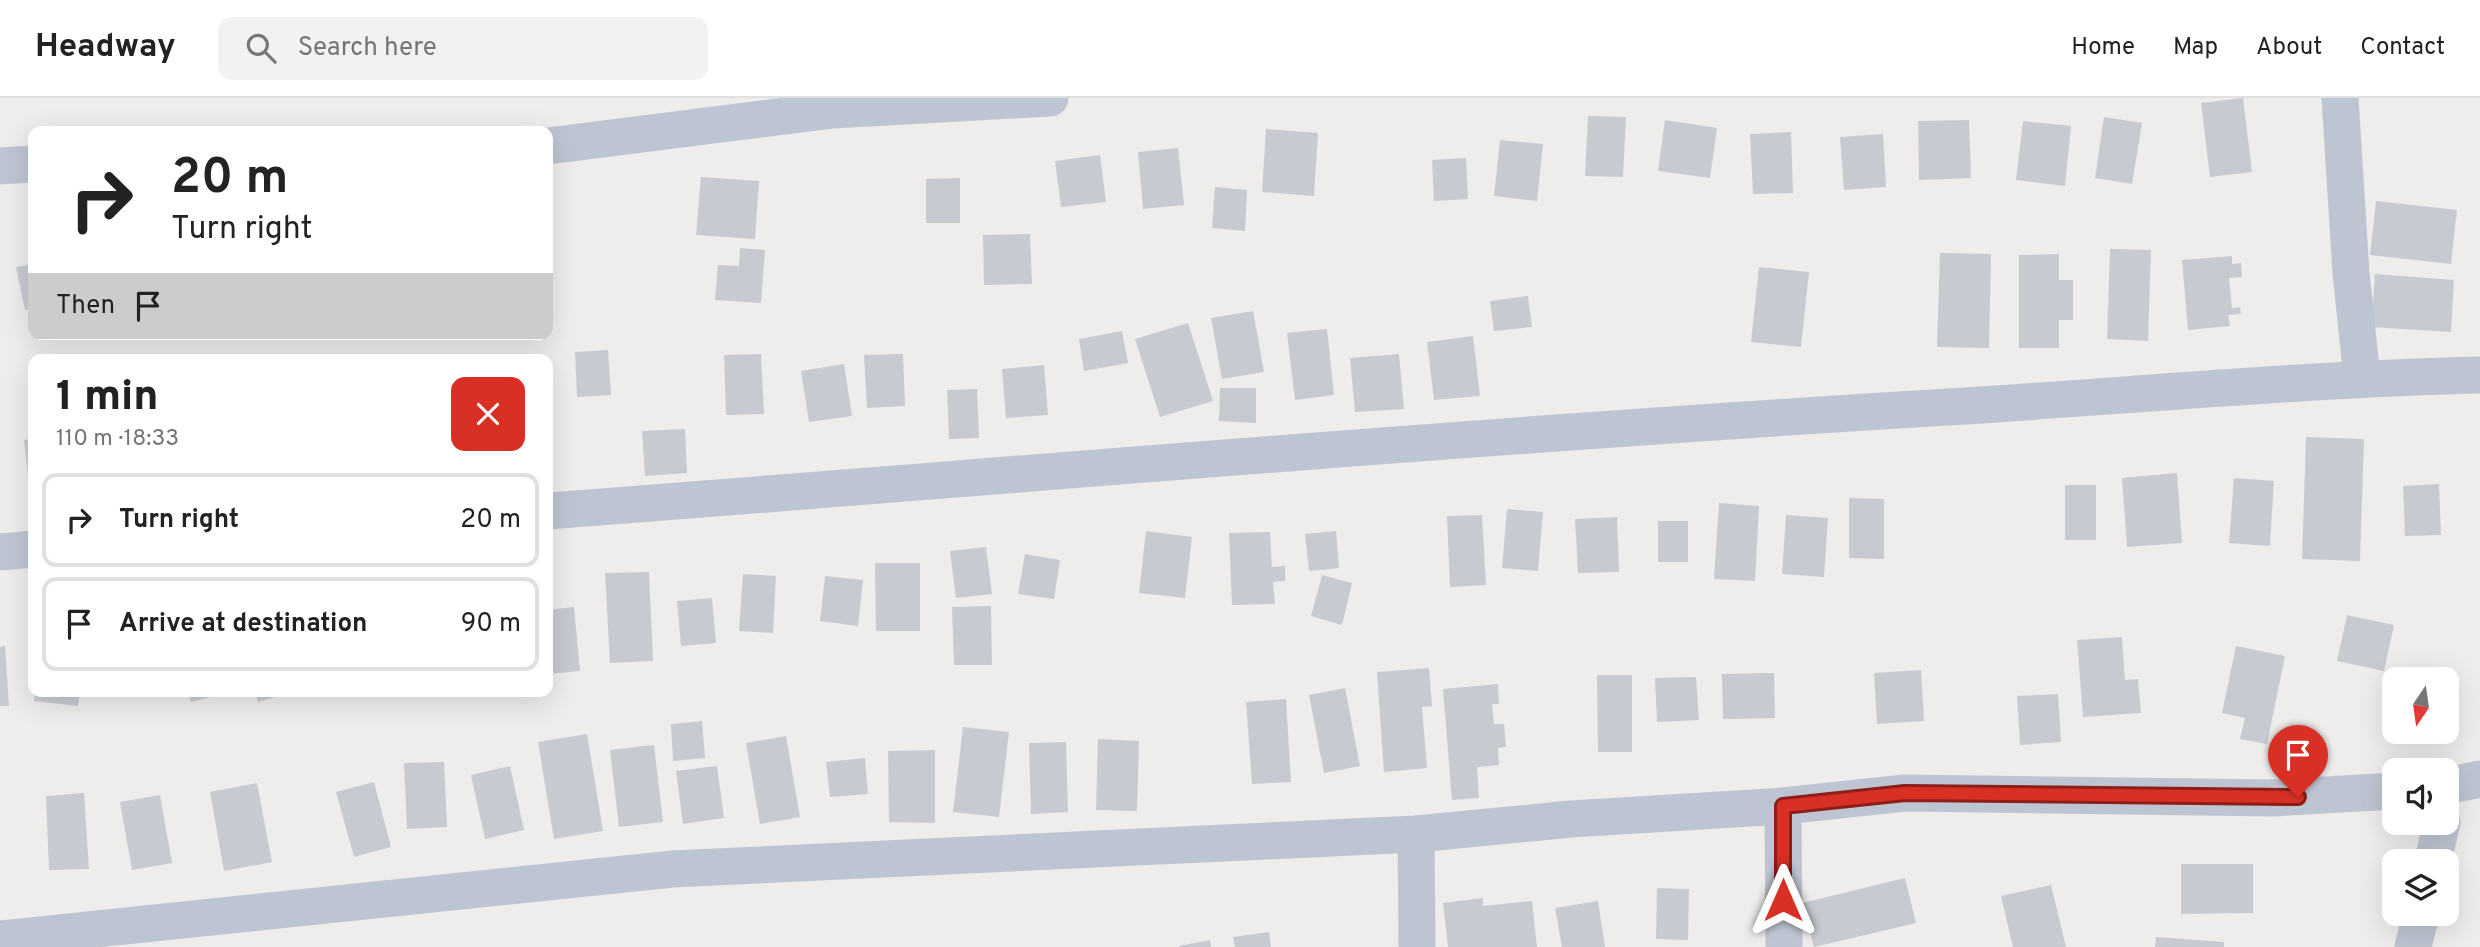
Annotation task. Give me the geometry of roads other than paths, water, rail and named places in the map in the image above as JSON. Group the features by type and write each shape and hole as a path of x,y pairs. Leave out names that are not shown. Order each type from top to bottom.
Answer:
{"street":[{"path":"553,145 833,110 1050,98"},
{"path":"2340,98 2351,273 2362,378"},
{"path":"0,166 28,164"},
{"path":"553,511 1340,448 2362,378 2480,375"},
{"path":"0,552 28,549"},
{"path":"0,939 673,869 1416,834 1571,819 1783,806 1905,793 2274,798 2382,792"},
{"path":"1783,806 1784,947"},
{"path":"1416,834 1417,947"},
{"path":"2413,947 2418,926"}]}
